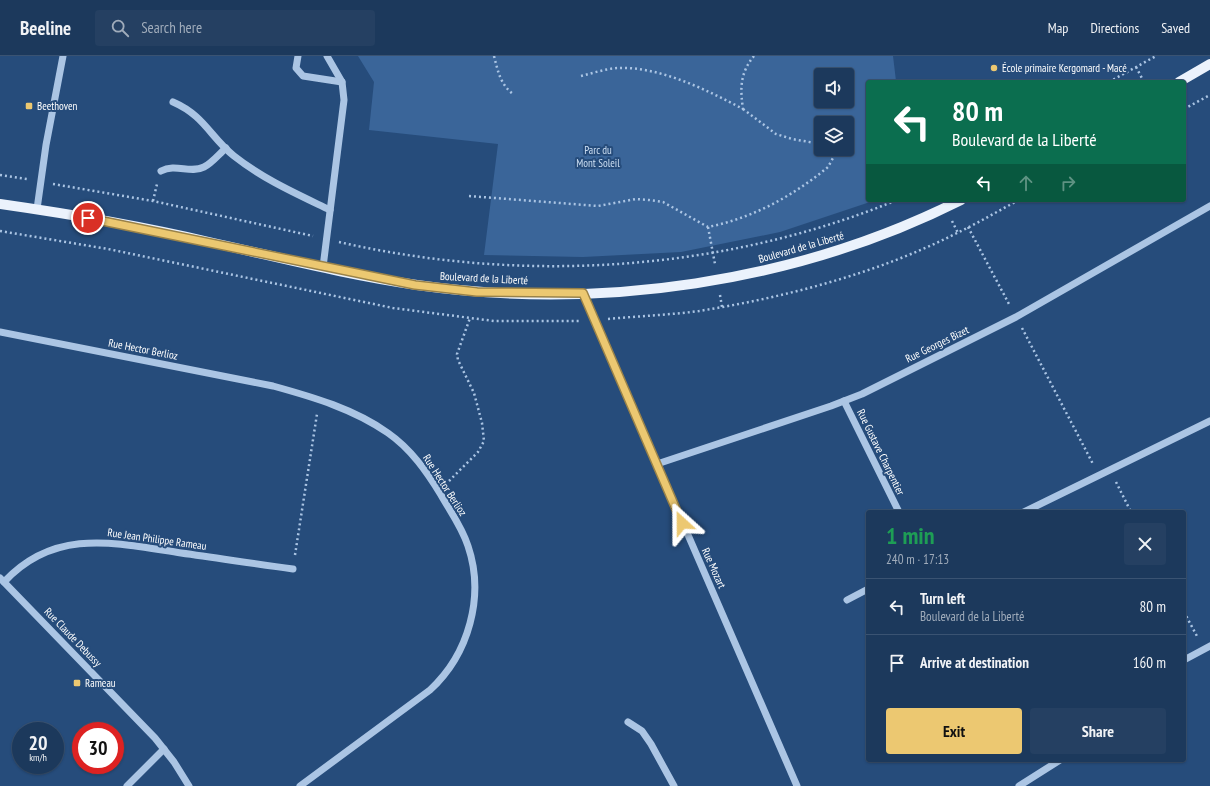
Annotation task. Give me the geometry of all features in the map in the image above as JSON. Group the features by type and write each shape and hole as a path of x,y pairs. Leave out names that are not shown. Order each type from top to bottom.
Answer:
{"main road":[{"path":"1182,80 1210,64"},
{"name":"Boulevard de la Liberté","path":"0,204 36,209 156,231 394,281 463,290 514,293 583,293 653,289 733,277 838,249 916,221 957,202"}],"street":[{"path":"36,209 59,68 63,56"},
{"path":"298,56 296,68 303,76 342,82"},
{"path":"324,267 343,111 342,82 328,56"},
{"path":"173,102 196,116 232,155 262,175 330,210"},
{"path":"161,171 171,167 190,170 204,167 226,148"},
{"name":"Rue Georges Bizet","path":"657,464 844,401 1016,317 1210,206"},
{"name":"Rue Mozart","path":"583,293 797,786"},
{"name":"Rue Hector Berlioz","path":"0,332 273,386 311,397 367,420 388,433 418,461 438,491 464,536 473,566 474,590 472,615 461,648 447,672 430,690 300,786"},
{"name":"Rue Gustave Charpentier","path":"844,401 898,510"},
{"path":"1028,510 1210,421"},
{"name":"Rue Jean Philippe Rameau","path":"2,580 22,565 42,554 66,546 102,542 293,570"},
{"name":"Rue Claude Debussy","path":"2,580 144,726 164,750 189,786"},
{"path":"847,600 866,590"},
{"path":"1186,659 1207,648"},
{"path":"628,722 642,730 652,744 674,786"},
{"path":"128,786 164,750"},
{"path":"1024,785 1057,762"}],"path":[{"path":"494,56 502,82 505,88 513,94"},
{"path":"743,109 741,90 742,75 754,56"},
{"path":"1113,80 1156,56"},
{"path":"1136,67 1143,80"},
{"path":"581,76 617,68 660,74 692,84 743,109 776,134 792,139 814,143"},
{"path":"1186,108 1210,95"},
{"path":"469,196 598,206 636,199 649,200 663,202 708,227 758,212 778,202 828,166 833,156"},
{"path":"0,175 153,201 376,251 446,261 549,265 620,264 685,257 737,248 851,217 892,202"},
{"path":"153,201 156,188"},
{"path":"608,319 699,311 747,302 805,288 891,261 933,244 1015,202"},
{"path":"968,227 1099,475"},
{"path":"0,231 102,248 350,300 415,311 505,321 581,321"},
{"path":"438,491 478,452 484,441 482,423 474,393 458,360 457,354 470,318"},
{"path":"293,570 317,412 322,414"},
{"path":"1109,470 1130,510"},
{"path":"1186,615 1207,648"}],"green space":[{"name":"Parc du Mont Soleil","path":"358,56 893,56 896,80 866,80 866,202 870,202 780,232 681,252 583,257 484,255 498,144 369,130 374,82"}],"place":[{"name":"École primaire Kergomard - Macé","path":"994,68"},
{"name":"Beethoven","path":"29,106"},
{"name":"Rameau","path":"77,683"}],"route":[{"path":"88,218 198,239 337,270 415,285 477,292 583,293 596,320 682,523"}]}
